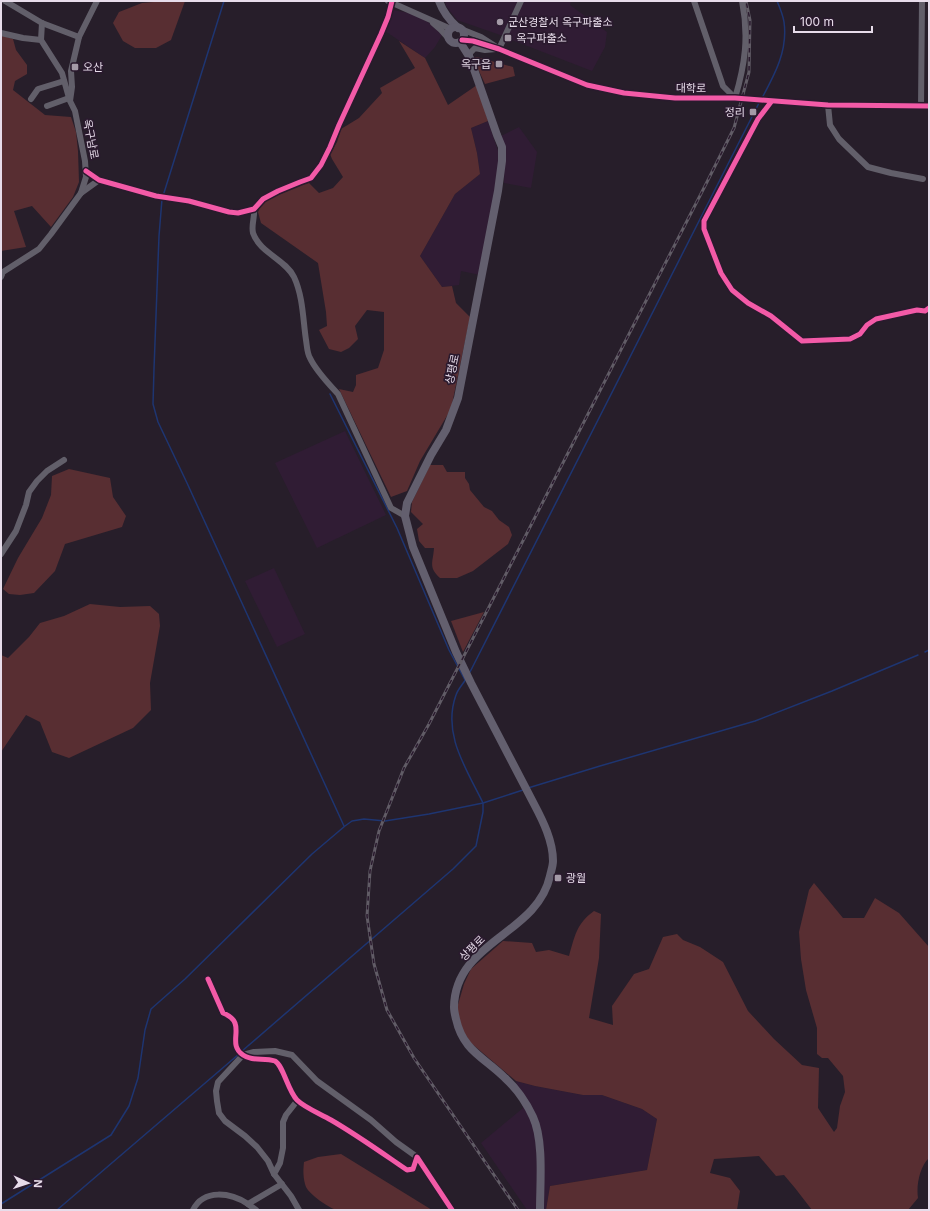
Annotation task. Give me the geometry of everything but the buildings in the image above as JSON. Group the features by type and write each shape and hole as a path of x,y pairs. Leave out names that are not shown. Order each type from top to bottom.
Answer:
{"main road":[{"path":"438,1 439,10 464,33 461,41 455,43 449,39 448,33 457,28"},
{"name":"상평로","path":"461,41 470,58 502,147 502,167 458,398 446,430 407,503 405,516 413,547 464,669 542,820 550,842 553,861 547,888 537,905 524,918 509,931 486,947 468,965 458,983 454,1008 458,1031 468,1047 505,1077 519,1092 536,1125 539,1143 540,1210"}],"street":[{"path":"5,1 42,23 79,37"},
{"name":"옥구남로","path":"2,274 39,249 81,193 86,177 86,171 75,111 69,100 72,87 71,71 79,37 97,1"},
{"path":"238,213 254,209 263,200 273,194 311,178 321,165 381,34 388,17 391,1 425,17 441,30 449,39"},
{"path":"470,58 470,52 475,48 485,50 499,49 521,1"},
{"path":"694,1 723,86 735,98 742,75 746,45 742,1"},
{"path":"921,106 922,1"},
{"name":"대학로","path":"425,17 487,40 499,49"},
{"path":"42,23 41,40 62,74 69,100 47,106"},
{"path":"1,33 41,40"},
{"name":"대학로","path":"461,41 473,41 499,49 587,85 624,93 675,98 735,98 771,102 828,105 929,106"},
{"path":"31,99 38,89 64,81"},
{"path":"771,102 758,119 704,221 704,229 721,273 732,290 748,303 771,316 802,341 850,339 860,334 867,325 876,319 917,310 925,311 929,308"},
{"path":"828,105 830,125 838,139 868,167 924,179"},
{"path":"86,171 99,180 159,196 189,201 229,212 250,215 253,222"},
{"path":"81,193 99,180"},
{"path":"254,209 255,217 252,231 256,241 266,251 283,263 294,276 302,307 310,358 324,379 338,394 391,508 405,516"},
{"path":"1,554 16,531 26,506 29,492 37,481 64,460"},
{"path":"208,980 223,1013 231,1016 236,1024 235,1045 240,1053 250,1059 276,1062 280,1066 288,1086 297,1101 330,1119 407,1170 413,1170 417,1157"},
{"path":"299,1210 291,1196 274,1174 268,1161 257,1148 240,1132 225,1121 219,1113 216,1092 218,1082 240,1053 275,1051 292,1055 317,1081 371,1120 396,1142 417,1157 452,1210"},
{"path":"274,1174 280,1163 283,1148 283,1122 286,1115 297,1101"},
{"path":"248,1204 282,1184"},
{"path":"193,1210 201,1200 214,1194 226,1195 240,1199 256,1210"}],"shaded area":[{"path":"185,1 171,40 156,48 135,48 123,41 113,23 119,12 142,3"},
{"path":"445,1 518,1 503,36 457,20 446,6"},
{"path":"523,1 571,1 570,5 607,32 605,47 592,71 507,38"},
{"path":"393,10 415,14 428,22 442,35 435,47 425,58 385,31"},
{"path":"1,35 13,39 16,50 27,65 27,74 15,81 13,90 45,115 71,117 76,132 79,182 73,197 51,227 32,206 14,211 26,247 1,251"},
{"path":"399,41 425,58 448,105 477,85 488,121 471,128 480,174 455,194 420,256 442,287 452,286 456,303 470,317 451,409 420,461 407,491 391,497 339,389 353,392 356,385 356,375 378,368 384,350 384,312 367,310 355,326 358,339 349,348 341,352 329,349 319,330 327,326 318,263 261,223 258,212 262,203 301,184 309,183 319,193 333,188 343,177 330,154 337,142 341,129 359,118 382,93 380,88 415,68"},
{"path":"477,57 513,67 515,76 485,84 473,58"},
{"path":"488,121 500,157 480,275 461,271 459,285 442,287 420,256 455,194 480,174 471,128"},
{"path":"519,127 537,152 531,188 504,183 505,154 501,136"},
{"path":"345,431 386,515 317,548 275,463"},
{"path":"430,465 443,465 447,472 465,472 465,478 469,484 470,490 484,507 492,511 499,520 509,527 512,535 508,544 473,571 457,578 440,578 436,574 432,564 434,548 425,548 419,541 417,529 423,524 411,512 412,502"},
{"path":"69,469 110,478 113,497 126,516 122,527 65,544 55,571 34,593 20,595 9,594 3,589 18,558 42,518 51,495 52,476"},
{"path":"274,568 305,634 277,647 245,581"},
{"path":"90,604 120,607 150,606 159,614 160,626 150,683 151,710 133,728 69,758 52,752 40,722 26,715 1,752 1,655 8,658 29,637 40,623 64,616"},
{"path":"484,612 463,652 451,621"},
{"path":"814,883 843,918 864,918 875,898 899,913 929,947 929,1158 923,1166 919,1176 918,1198 908,1210 812,1210 784,1175 776,1176 759,1156 714,1159 710,1173 730,1178 740,1191 737,1210 546,1210 550,1186 647,1170 657,1119 642,1109 602,1095 583,1095 516,1081 471,1043 462,1030 457,1008 464,984 471,969 503,941 532,943 536,952 549,950 569,956 577,931 583,921 594,911 601,914 599,958 589,1018 613,1025 612,1006 634,974 649,969 663,937 677,934 683,940 700,947 723,962 748,1011 774,1039 802,1065 819,1068 818,1108 834,1132 837,1128 840,1106 845,1092 843,1076 828,1058 822,1058 817,1054 817,1028 806,990 801,959 799,932 809,890"},
{"path":"516,1081 583,1095 602,1095 642,1109 657,1119 647,1170 550,1186 546,1210 527,1210 481,1143 523,1108"},
{"path":"341,1154 432,1210 336,1210 328,1206 315,1197 306,1187 304,1181 304,1162 318,1157"}],"waterway":[{"path":"163,196 224,1"},
{"path":"762,98 776,71 784,42 784,22 777,1"},
{"path":"470,672 760,101"},
{"path":"162,199 159,236 153,404 158,422 344,826"},
{"path":"330,394 397,528 449,650 465,680"},
{"path":"925,652 929,650"},
{"path":"528,788 755,721 918,655"},
{"path":"242,1051 453,869 476,846 483,812 483,803 463,764 454,737 452,723 452,709 456,695 466,679"},
{"path":"1,1204 111,1135 129,1106 138,1078 145,1030 151,1009 185,979 312,854 345,826 352,821 364,819 385,821 429,814 483,803 523,790"},
{"path":"57,1210 239,1054"}],"railway":[{"path":"518,1210 414,1058 387,1010 374,964 367,916 370,871 379,831 404,768 429,724 734,128 749,72 750,20 746,1"}],"cycle path":[{"path":"86,171 99,180 156,196 189,201 238,213 254,209 263,199 278,191 311,178 321,165 330,147 381,34 388,17 392,1"},
{"path":"462,40 473,41 499,49 587,85 624,93 675,98 735,98 828,105 929,106"},
{"path":"771,102 758,119 704,221 704,229 721,273 732,290 748,303 771,316 802,341 850,339 860,334 867,325 876,319 917,310 925,311 929,308"},
{"path":"208,979 223,1013 231,1017 235,1022 236,1045 238,1050 243,1055 255,1059 267,1059 278,1063 291,1091 300,1103 331,1120 407,1170 413,1169 417,1157 452,1210"}],"place":[{"name":"군산경찰서 옥구파출소","path":"500,22"},
{"name":"옥구파출소","path":"508,38"},
{"name":"옥구읍","path":"499,64"},
{"name":"오산","path":"75,67"},
{"name":"정리","path":"753,112"},
{"name":"광월","path":"558,878"}]}
